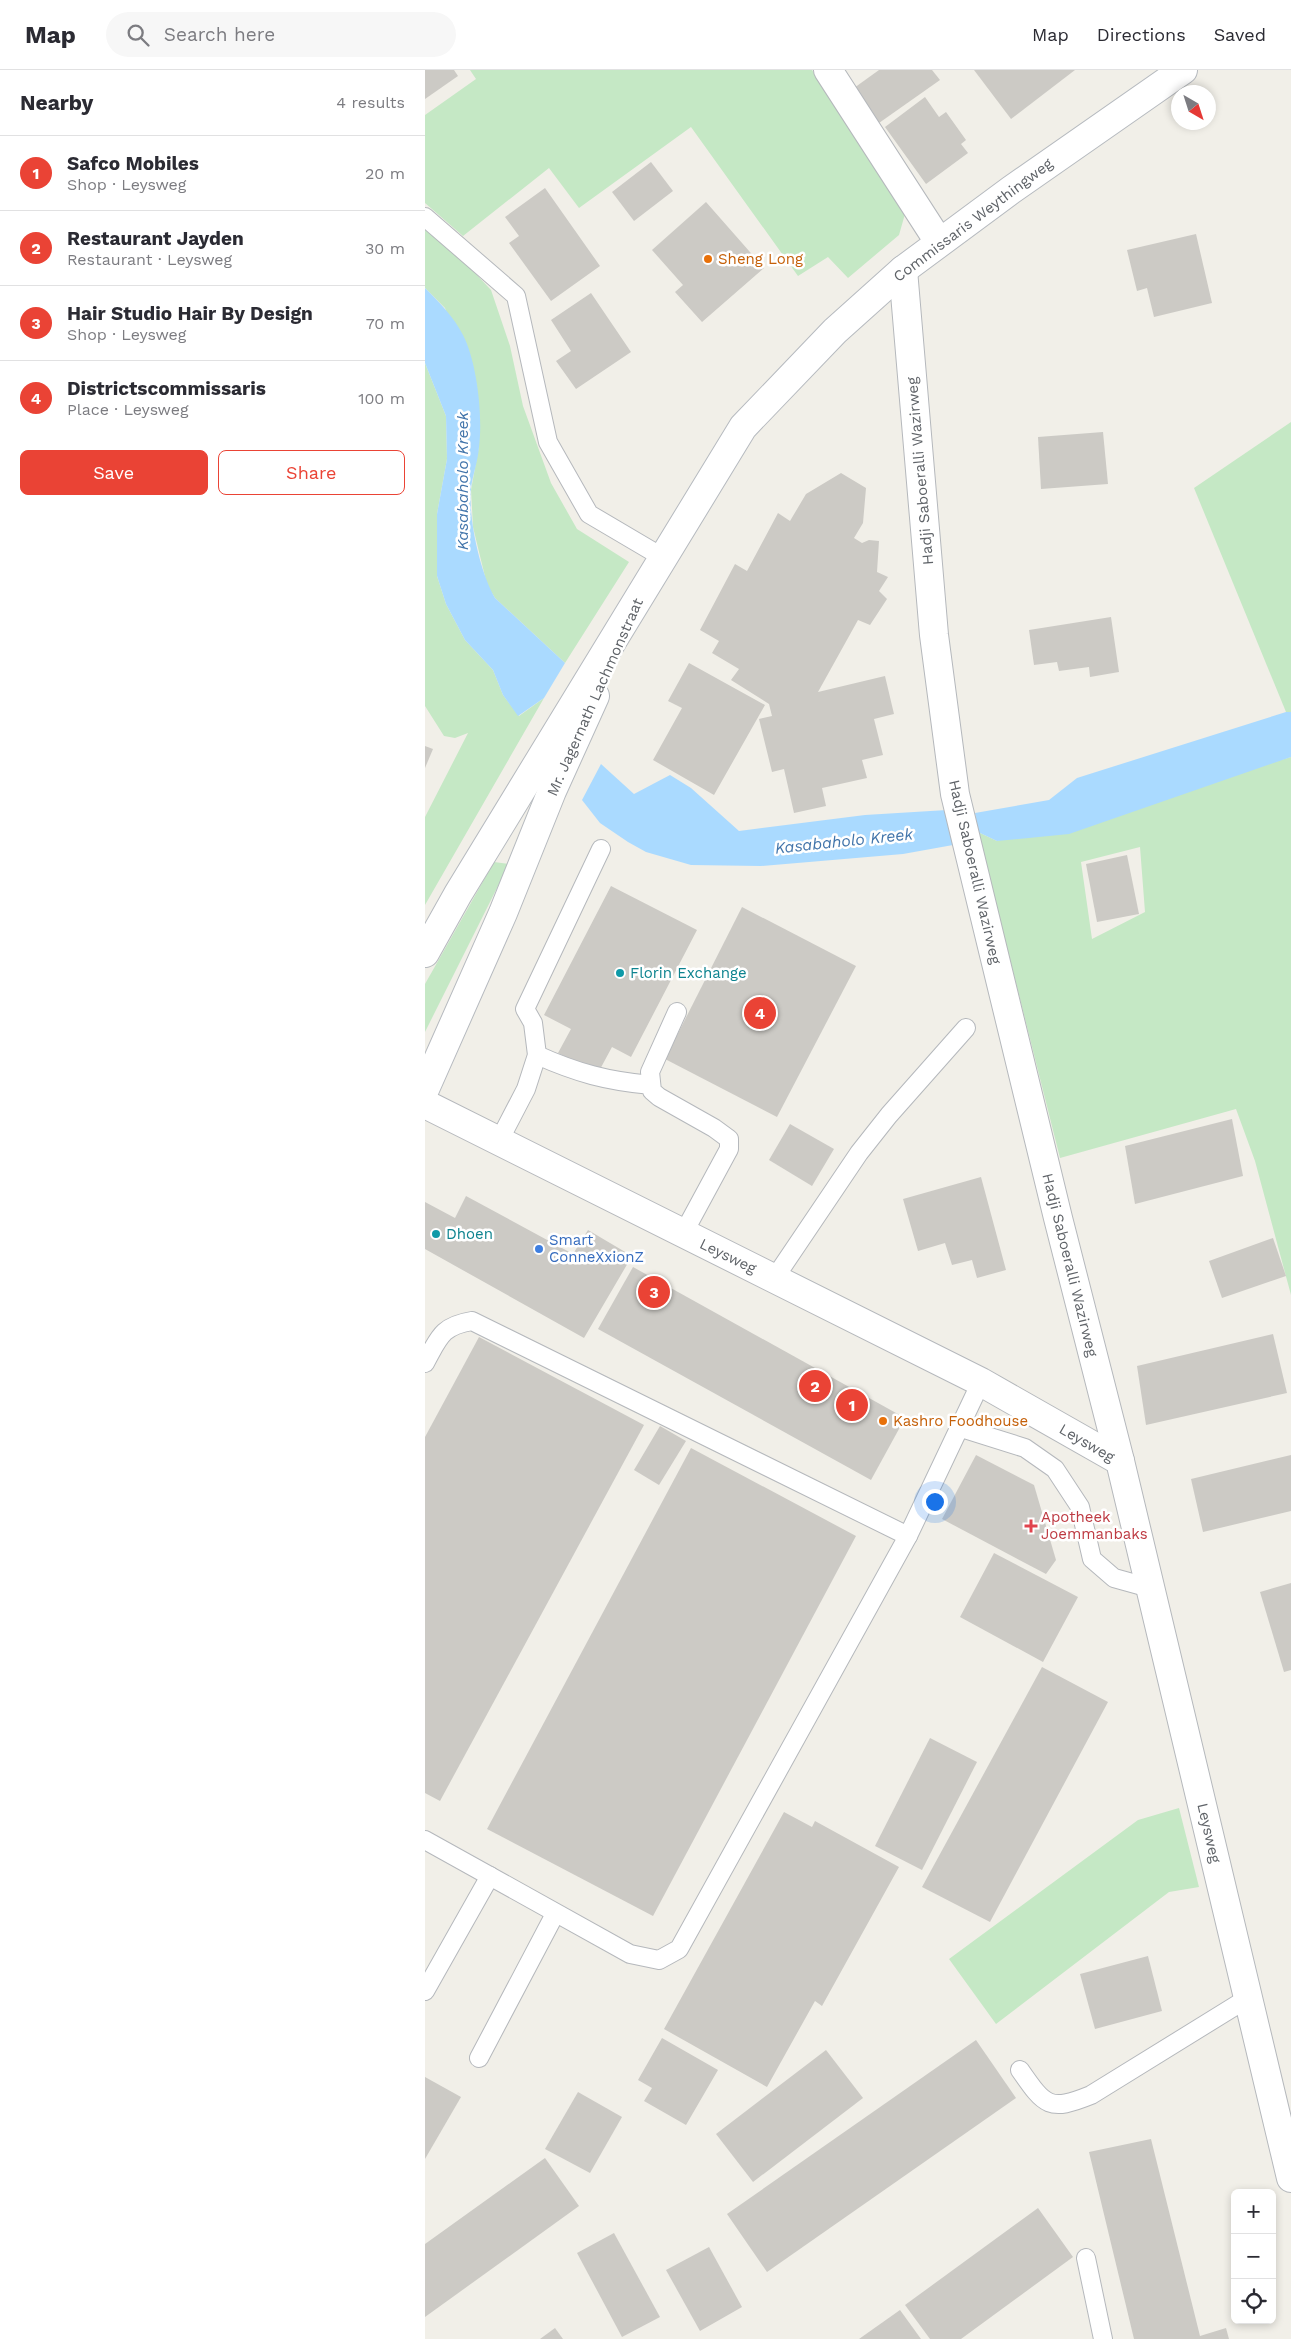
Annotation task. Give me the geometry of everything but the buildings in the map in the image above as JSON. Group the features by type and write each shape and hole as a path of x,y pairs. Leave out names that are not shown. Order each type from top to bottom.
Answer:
{"street":[{"path":"828,70 939,242"},
{"name":"Commissaris Weythingweg","path":"643,587 743,427 835,331 903,270 939,242 1183,70"},
{"name":"Hadji Saboeralli Wazirweg","path":"903,270 934,635 955,794 1058,1218 1120,1461"},
{"name":"Mr. Jagernath Lachmonstraat","path":"425,953 463,885 643,587"},
{"name":"Mr. Jagernath Lachmonstraat","path":"425,1089 503,913 552,791 643,587"},
{"name":"Leysweg","path":"425,1104 981,1382 1120,1461 1291,2178"}],"lane":[{"path":"425,217 516,296 548,442 589,514 662,557"},
{"path":"499,1141 526,1089 537,1055 533,1022 525,1009 601,849"},
{"path":"677,1012 650,1072 652,1091 729,1139 729,1149 683,1234"},
{"path":"775,1279 859,1153 889,1115 966,1028"},
{"path":"537,1055 597,1078 651,1084"},
{"path":"425,1363 440,1334 456,1324 472,1321 908,1536"},
{"path":"425,1840 630,1954 659,1960 679,1949 908,1536 958,1427 981,1382"},
{"path":"958,1427 1025,1448 1055,1469 1080,1507 1092,1559 1114,1578 1150,1588"},
{"path":"425,1991 490,1876"},
{"path":"479,2058 555,1914"},
{"path":"1020,2070 1036,2093 1051,2105 1061,2106 1073,2103 1091,2095 1248,1998"},
{"path":"1086,2258 1103,2339"}],"green space":[{"path":"470,70 812,70 905,214 899,235 848,278 828,257 798,276 691,127 579,208 549,168 463,236 425,203 425,115 476,79"},
{"path":"425,229 462,259 491,290 510,346 523,406 551,483 577,529 629,562 565,663 495,598 487,585 473,527 471,490 479,446 478,404 445,308 425,288"},
{"path":"425,363 446,416 447,459 437,514 437,576 446,604 465,640 493,670 503,695 519,716 544,698 425,905 425,817 468,733 455,738 444,736 425,706"},
{"path":"1291,422 1291,712 1286,712 1194,488"},
{"path":"1291,757 1291,1295 1255,1161 1236,1109 1060,1158 978,832 997,841","holes":["1140,847 1145,912 1092,939 1081,862"]},
{"path":"494,862 509,864 425,1032 425,984"},
{"path":"1179,1808 1199,1887 1169,1892 996,2024 949,1959 1138,1820"}],"water":[{"name":"Kasabaholo Kreek","path":"425,288 446,310 459,328 468,346 475,374 478,390 480,434 478,457 471,488 471,514 476,544 485,574 495,598 565,663 544,698 518,716 503,695 493,670 465,640 446,604 437,576 437,514 447,459 446,416 425,363"},
{"path":"1291,712 1291,757 1069,834 997,841 978,832 975,813 1049,800 1077,778"},
{"name":"Kasabaholo Kreek","path":"601,764 634,794 670,775 691,788 739,831 865,815 947,810 953,845 903,854 761,866 691,865 646,852 600,823 582,800"}],"place":[{"name":"Sheng Long","path":"708,259"},
{"name":"Florin Exchange","path":"620,973"},
{"name":"Districtscommissaris","path":"760,1013"},
{"name":"Dhoen","path":"436,1234"},
{"name":"Smart ConneXxionZ","path":"539,1249"},
{"name":"Hair Studio Hair By Design","path":"654,1292"},
{"name":"Restaurant Jayden","path":"815,1386"},
{"name":"Safco Mobiles","path":"852,1405"},
{"name":"Kashro Foodhouse","path":"883,1421"},
{"name":"Apotheek Joemmanbaks","path":"1031,1526"}]}
